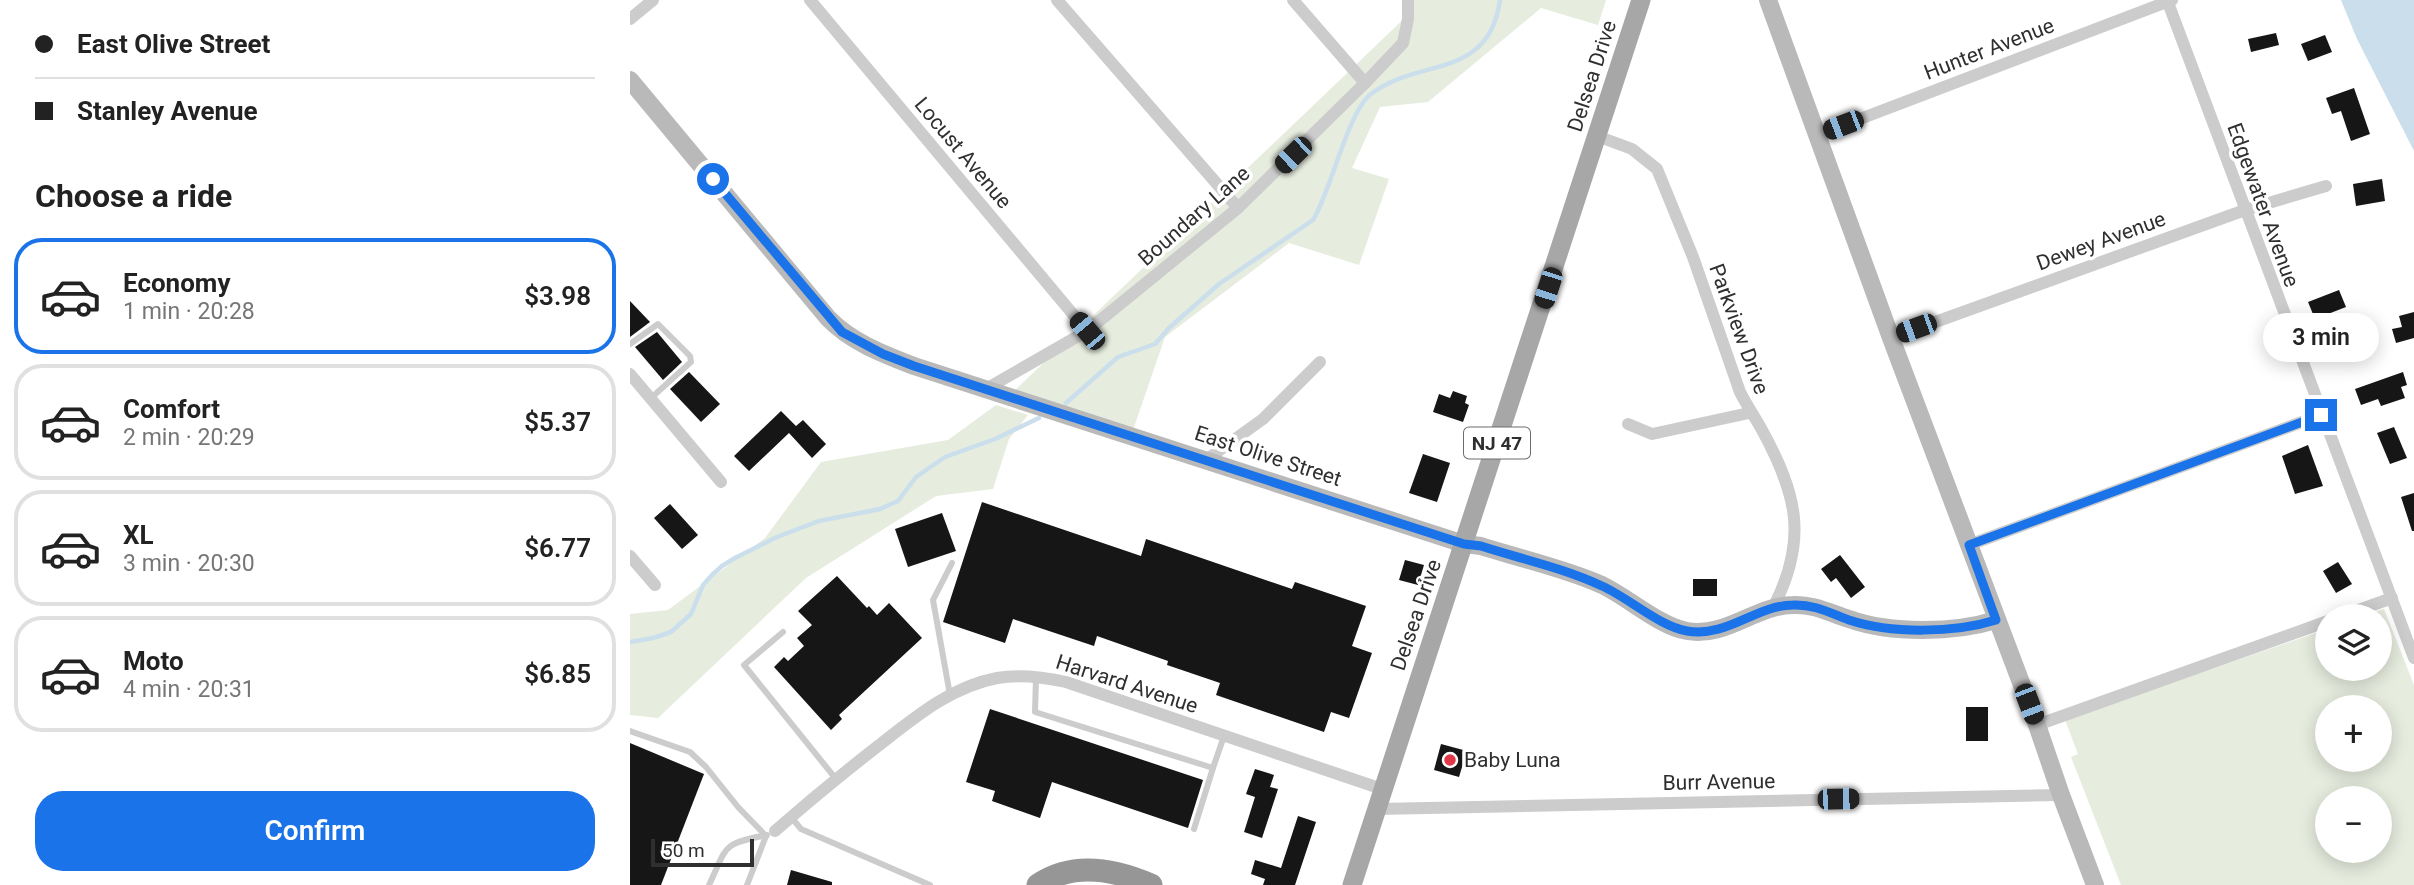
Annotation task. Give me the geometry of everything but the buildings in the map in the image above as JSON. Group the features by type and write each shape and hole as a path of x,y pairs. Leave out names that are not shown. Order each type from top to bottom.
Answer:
{"highway":[{"path":"1038,885 1063,873 1084,869 1110,871 1151,885"}],"main road":[{"name":"Delsea Drive","path":"1352,885 1641,0"}],"street":[{"path":"630,19 653,0"},
{"name":"Locust Avenue","path":"810,0 1087,331"},
{"path":"1057,0 1238,208"},
{"path":"1293,0 1365,83"},
{"name":"Boundary Lane","path":"986,389 1087,331 1238,208 1403,43 1408,19 1408,0"},
{"path":"1768,0 2095,885"},
{"name":"Hunter Avenue","path":"1818,135 2169,1"},
{"name":"Edgewater Avenue","path":"2169,1 2321,415 2414,658"},
{"name":"East Olive Street","path":"630,80 842,332 893,358 1464,544 1481,546 1587,579 1629,598 1643,609 1685,631 1710,630 1733,625 1774,606 1806,604 1850,620 1913,630 1961,629 1996,620"},
{"name":"Parkview Drive","path":"1597,135 1632,149 1657,169 1749,413 1760,426 1782,469 1794,515 1795,531 1793,562 1774,606"},
{"name":"Dewey Avenue","path":"1891,338 2245,210 2326,186"},
{"path":"1206,460 1263,419 1320,362"},
{"path":"630,374 721,482"},
{"path":"1628,424 1652,434 1749,413"},
{"path":"1969,545 2321,415"},
{"path":"630,555 654,585"},
{"path":"2375,604 2392,598"},
{"path":"2037,725 2315,626"},
{"name":"Harvard Avenue","path":"770,834 933,703 997,678 1036,676 1066,682 1382,789"},
{"name":"Burr Avenue","path":"1377,809 2061,795"}],"lane":[{"path":"630,344 658,324 690,356 691,362 651,398"},
{"path":"950,695 933,600 952,563"},
{"path":"783,632 744,665 836,779"},
{"path":"1036,676 1035,712 1213,768"},
{"path":"630,731 690,752 706,767 738,807 770,834"},
{"path":"1194,829 1224,735"},
{"path":"791,817 801,829 930,885"},
{"path":"709,885 725,851 736,842 770,834"},
{"path":"747,885 770,834"}],"shaded area":[{"path":"1411,0 1606,0 1598,25 1541,8 1428,102 1380,107 1352,168 1389,179 1359,265 1289,243 1165,337 1132,433 1012,393 1411,12"},
{"path":"996,405 1028,415 1009,439 993,489 936,496 806,578 658,718 630,715 630,614 668,610 765,538 821,462 948,440"},
{"path":"2392,629 2414,685 2414,885 2121,885 2071,757 2078,754 2065,720 2315,633 2315,681 2392,681"}],"water":[{"path":"2341,0 2414,0 2414,151 2357,39"}],"waterway":[{"path":"1066,403 1118,357 1155,344 1219,284 1313,220 1347,134 1363,103 1371,94 1390,83 1467,56 1482,44 1493,26 1500,0"},
{"path":"630,642 671,632 691,614 703,585 722,566 735,558 777,537 819,521 880,509 898,501 916,477 945,457 995,439 1039,418"}],"place":[{"name":"Baby Luna","path":"1450,760"}],"route":[{"path":"713,179 828,318 842,332 883,354 1464,544 1481,546 1587,579 1629,598 1643,609 1685,631 1718,629 1774,606 1806,604 1850,620 1913,630 1961,629 1996,620 1969,545 2321,415"}]}
